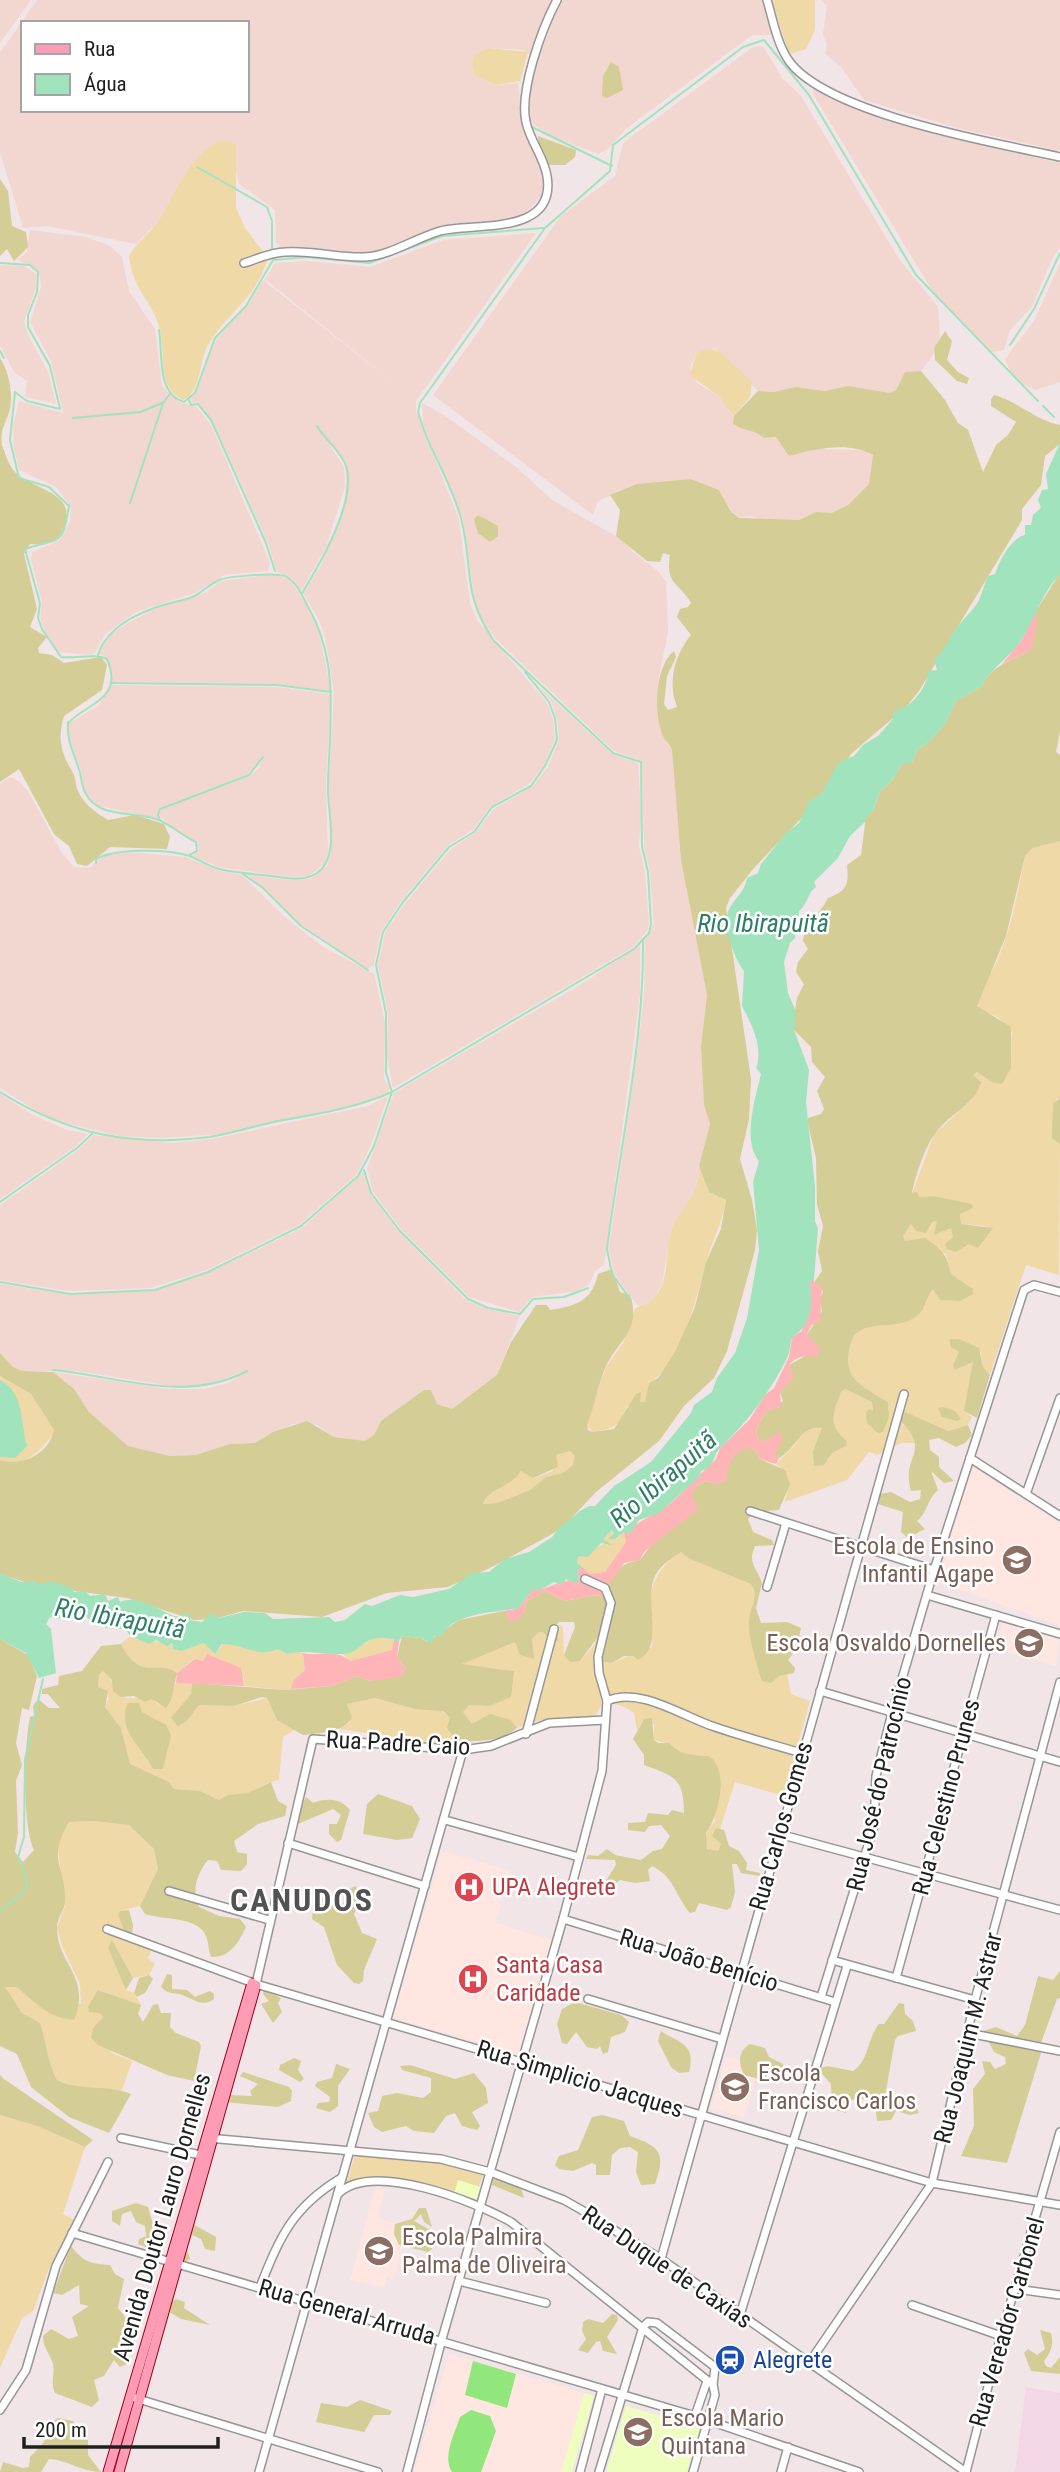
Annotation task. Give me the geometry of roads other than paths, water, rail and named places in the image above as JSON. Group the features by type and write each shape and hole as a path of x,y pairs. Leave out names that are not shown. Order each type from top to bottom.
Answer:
{"main road":[{"name":"Avenida Doutor Lauro Dornelles","path":"108,2472 129,2396 174,2262 255,1981"},
{"name":"Avenida Doutor Lauro Dornelles","path":"119,2472 174,2262"}],"street":[{"path":"244,263 281,252 367,257 441,231 511,226 526,218 539,207 548,180 528,130 524,105 548,18 557,0"},
{"path":"767,0 781,44 790,62 816,85 837,96 974,139 1060,158"},
{"name":"Rua José do Patrocínio","path":"821,1997 874,1826 876,1776 892,1713 934,1570 1024,1290 1034,1285 1060,1292"},
{"name":"Rua Carlos Gomes","path":"661,2259 904,1394"},
{"path":"1026,1494 1060,1401"},
{"path":"970,1458 1060,1516"},
{"path":"750,1511 934,1570"},
{"path":"766,1587 786,1523"},
{"path":"407,2472 602,1771 607,1701 599,1674 598,1657 611,1603 605,1588 585,1579"},
{"path":"927,1595 1060,1634"},
{"name":"Rua Celestino Prunes","path":"896,1978 996,1615"},
{"path":"526,1734 554,1629"},
{"name":"Rua Joaquim M. Astrar","path":"809,2363 932,2183 975,2000 1038,1755 1060,1682"},
{"path":"820,1691 1060,1762"},
{"path":"607,1701 628,1697 649,1702 711,1726 801,1754"},
{"name":"Rua Padre Caio","path":"313,1739 463,1751 491,1746 549,1723 605,1720"},
{"name":"Avenida Doutor Lauro Dornelles","path":"255,1981 313,1739"},
{"path":"259,2472 463,1751"},
{"path":"445,1820 579,1857"},
{"path":"779,1834 1060,1910"},
{"path":"288,1843 425,1886"},
{"path":"169,1891 269,1920"},
{"name":"Rua João Benício","path":"563,1919 835,2002"},
{"name":"Rua Simplicio Jacques","path":"107,1929 255,1981 932,2183 1060,2205"},
{"path":"832,1960 975,2000"},
{"path":"740,2315 846,1966"},
{"path":"588,1999 722,2039"},
{"path":"968,2033 1060,2051"},
{"name":"Rua Vereador Carbonel","path":"966,2472 1001,2336 1060,2132"},
{"path":"121,2138 205,2156"},
{"name":"Rua Duque de Caxias","path":"210,2138 441,2159 490,2172 564,2200 661,2259 966,2472"},
{"path":"0,2410 31,2357 56,2266 108,2162"},
{"path":"260,2287 287,2224 308,2201 342,2178"},
{"path":"336,2197 354,2184 381,2181 408,2184 480,2207 511,2222 710,2383 715,2395 693,2472"},
{"name":"Rua General Arruda","path":"72,2233 442,2339 695,2416 859,2472"},
{"path":"459,2281 546,2303"},
{"path":"1016,2289 1060,2295"},
{"path":"912,2305 1001,2336"},
{"path":"600,2472 621,2395 643,2327 648,2322 657,2323 715,2367 695,2416"},
{"path":"580,2472 602,2389"},
{"path":"129,2396 378,2472"},
{"path":"781,2472 788,2447"}],"water":[{"name":"Rio Ibirapuitã","path":"1060,443 1060,575 1049,588 1016,647 982,686 956,701 946,722 931,740 917,750 912,763 903,763 890,783 880,791 873,812 850,836 838,858 814,882 816,887 799,911 795,938 790,943 784,962 788,993 796,1012 794,1030 809,1070 806,1102 815,1187 815,1221 818,1229 814,1279 810,1282 810,1313 804,1326 792,1337 787,1358 766,1394 718,1450 712,1464 701,1471 699,1477 659,1513 639,1520 630,1534 624,1532 615,1539 608,1539 614,1533 612,1530 603,1539 612,1545 601,1543 588,1557 579,1556 577,1563 582,1567 577,1572 580,1581 574,1583 566,1579 561,1585 554,1582 540,1590 532,1590 519,1608 463,1618 446,1629 442,1637 434,1636 432,1644 421,1638 402,1636 399,1641 387,1638 371,1640 350,1653 287,1654 278,1649 257,1652 222,1644 215,1654 204,1643 182,1651 173,1649 172,1643 167,1646 156,1640 149,1644 130,1636 125,1628 103,1627 85,1614 64,1611 64,1617 57,1619 55,1610 53,1618 50,1617 46,1624 51,1629 56,1673 39,1678 26,1653 0,1639 0,1573 21,1582 34,1581 42,1585 50,1581 72,1588 74,1592 85,1591 90,1596 105,1594 108,1601 118,1597 120,1602 140,1601 174,1616 189,1614 190,1620 202,1622 212,1613 219,1618 244,1612 265,1613 273,1619 329,1617 335,1622 345,1620 365,1604 372,1606 400,1595 413,1597 449,1589 472,1573 489,1572 505,1559 529,1552 552,1537 580,1511 595,1506 614,1486 651,1462 691,1413 694,1405 712,1392 717,1378 735,1353 747,1318 759,1250 753,1182 759,1161 751,1142 751,1131 753,1107 761,1074 756,1068 758,1052 755,1036 742,1006 744,971 730,943 728,912 747,878 758,873 761,864 785,834 799,823 809,801 821,794 839,762 854,756 863,745 878,736 892,720 893,712 917,697 925,684 928,671 937,670 934,659 977,604 988,576 995,574 1007,550 1015,540 1025,535 1025,525 1031,525 1033,515 1041,508 1038,500 1042,490 1048,489 1046,474"},
{"path":"0,1380 14,1392 20,1409 27,1446 15,1458 0,1457"}],"waterway":[{"path":"0,1092 50,1118 75,1127 100,1134 153,1140 210,1137 336,1110 392,1092 634,949 649,933 651,924 648,872 642,846 641,762 613,753 494,641 472,594 465,536 457,504 418,412 420,403 545,228 610,171 613,145 743,47 764,40 809,95 916,275 1038,401"},
{"path":"532,127 612,166"},
{"path":"197,167 267,207 272,221 272,249"},
{"path":"159,330 165,382 175,398 184,402 195,393 215,338 246,306 273,260 307,257 369,263 442,236 544,228"},
{"path":"1010,345 1034,309 1060,253"},
{"path":"0,263 30,265 38,272 37,292 28,315 28,327 50,366 60,409 27,401 16,393"},
{"path":"0,351 4,358"},
{"path":"15,392 10,440 19,478 49,487 69,506 64,529 57,539 25,549 40,603 38,618 42,629 61,657 102,657 107,659 111,672 108,691 68,723 69,741 84,791 100,808 159,820 196,842 197,851 189,855"},
{"path":"130,503 163,403 170,394"},
{"path":"189,400 191,405 198,404 211,420 266,543 275,571"},
{"path":"73,418 140,412 162,403"},
{"path":"1043,406 1054,417"},
{"path":"302,593 335,532 342,514 348,481 344,461 317,426"},
{"path":"96,863 96,859 105,855 129,851 156,851 190,856 225,870 301,878 317,873 329,856 331,845 328,787 331,718 329,673 318,629 302,595 291,580 282,576 265,575 219,580 189,599 133,617 111,633 98,655"},
{"path":"0,1282 70,1294 155,1290 208,1272 301,1226 358,1176 374,1146 392,1092 386,1073 386,1013 376,965 383,932 403,902 449,847 474,832 492,807 531,786 545,766 557,740 555,718 549,702 525,672"},
{"path":"111,683 277,685 331,692"},
{"path":"160,820 160,809 249,775 263,757"},
{"path":"243,874 263,888 301,926 368,970"},
{"path":"631,1300 612,1274 607,1249 640,1018 643,940"},
{"path":"0,1202 77,1148 92,1134"},
{"path":"364,1170 371,1193 400,1231 468,1299 488,1308 520,1314 533,1299 564,1297 588,1288"},
{"path":"53,1370 175,1387 223,1381 247,1371"},
{"path":"0,1911 21,1894 27,1884 18,1857 24,1837 25,1759 43,1679"}],"place":[{"name":"Escola de Ensino Infantil Agape","path":"1017,1560"},
{"name":"Escola Osvaldo Dornelles","path":"1029,1643"},
{"name":"UPA Alegrete","path":"469,1887"},
{"name":"Santa Casa Caridade","path":"473,1979"},
{"name":"Escola Francisco Carlos","path":"735,2087"},
{"name":"Escola Palmira Palma de Oliveira","path":"379,2251"},
{"name":"Alegrete","path":"730,2360"},
{"name":"Escola Mario Quintana","path":"638,2432"}],"district":[{"name":"CANUDOS","path":"302,1900"}]}
